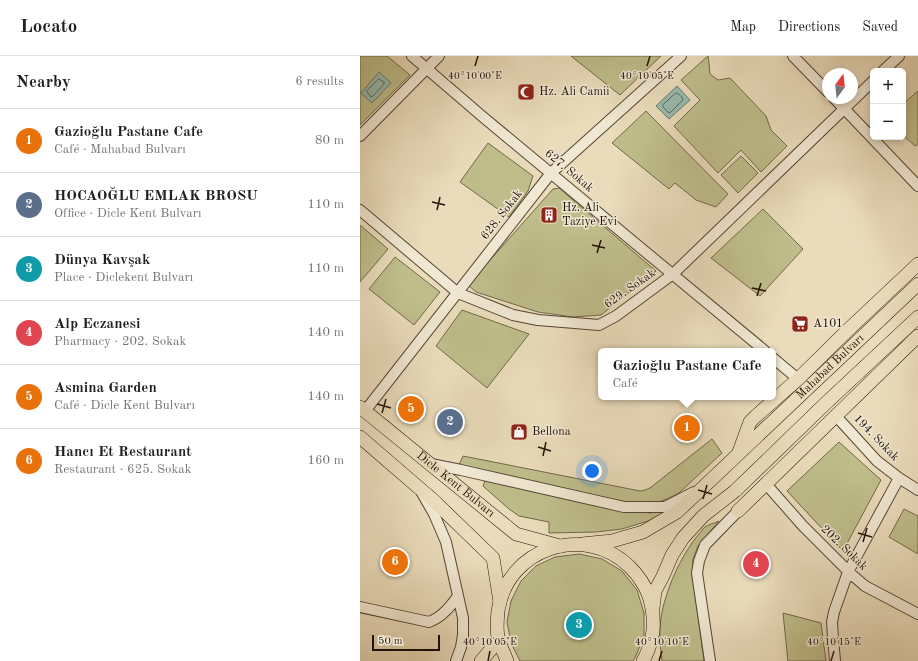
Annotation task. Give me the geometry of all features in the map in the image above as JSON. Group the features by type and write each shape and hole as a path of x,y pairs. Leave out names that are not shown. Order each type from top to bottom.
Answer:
{"main road":[{"path":"776,398 918,264"},
{"name":"Mahabad Bulvarı","path":"560,546 612,541 643,532 677,512 918,284"},
{"name":"Mahabad Bulvarı","path":"652,608 656,591 664,576 672,555 683,538 702,516 735,491 918,317"},
{"path":"738,510 918,336"},
{"path":"738,454 750,422 774,400"},
{"name":"Dicle Kent Bulvarı","path":"362,409 516,534 560,546"},
{"name":"Dicle Kent Bulvarı","path":"360,437 420,488 493,558 500,602"},
{"path":"735,491 738,510"},
{"path":"582,544 604,550 622,559 636,573 646,590 652,608 654,630 647,658"},
{"path":"507,661 499,640 497,621 500,602 507,584 519,568 538,553 560,546"},
{"path":"481,661 499,640"}],"street":[{"name":"627. Sokak","path":"412,56 761,348"},
{"path":"360,136 438,56"},
{"name":"628. Sokak","path":"362,409 458,293 551,173 681,56"},
{"path":"793,56 822,86"},
{"path":"886,68 899,56"},
{"name":"629. Sokak","path":"360,210 458,293 513,315 538,320 598,325 616,316 673,274 870,84"},
{"path":"839,104 918,186"},
{"path":"776,361 798,379"},
{"name":"194. Sokak","path":"836,416 877,461 918,490"},
{"path":"429,464 624,507 665,507 702,489"},
{"path":"835,661 832,638 832,622 834,612 848,572 899,478"},
{"name":"202. Sokak","path":"766,484 802,526 848,572 865,586 918,614"},
{"path":"420,488 434,514 446,542 463,618 463,635 456,661"},
{"path":"710,661 697,573 698,561 705,545 738,510"},
{"path":"360,607 429,622 437,618 450,607 458,596"}],"shaded area":[{"path":"360,56 387,56 410,75 360,125"},
{"path":"571,56 661,56 620,95"},
{"path":"708,56 710,74 718,80 730,78 766,116 771,130 787,146 761,172 741,150 718,173 674,126 700,100 681,80"},
{"path":"918,91 918,144 915,146 906,138 906,101"},
{"path":"646,111 728,194 716,207 696,200 675,183 669,189 612,143"},
{"path":"488,143 533,176 528,191 509,217 460,182"},
{"path":"741,156 758,173 738,193 721,175"},
{"path":"559,188 656,271 601,315 573,317 538,312 476,292 468,285 553,189"},
{"path":"763,209 803,249 760,296 711,258"},
{"path":"360,225 388,249 360,282"},
{"path":"395,257 440,292 414,325 369,289"},
{"path":"462,310 529,334 487,388 436,346"},
{"path":"712,439 722,453 679,493 655,503 638,504 459,465 463,456 640,491 650,488"},
{"path":"839,442 881,480 843,551 787,491"},
{"path":"485,481 634,511 650,513 670,510 648,521 622,529 596,532 549,533 549,522 519,516 483,486"},
{"path":"904,509 918,516 918,554 889,537"},
{"path":"719,521 698,546 693,559 692,573 704,661 662,661 660,623 670,585 680,563 692,543 704,528"},
{"path":"579,554 602,559 622,571 637,590 644,613 644,636 635,658 633,661 520,661 511,643 507,622 511,601 521,581 536,566 555,557"},
{"path":"783,613 821,623 826,661 788,661"}],"water":[{"path":"379,72 391,83 372,103 361,93"},
{"path":"677,86 690,100 669,119 656,106"}],"place":[{"name":"Hz. Ali Camii","path":"526,92"},
{"name":"Hz. Ali Taziye Evi","path":"549,215"},
{"name":"A101","path":"800,324"},
{"name":"Asmina Garden","path":"411,409"},
{"name":"HOCAOĞLU EMLAK BROSU","path":"450,422"},
{"name":"Gazioğlu Pastane Cafe","path":"687,428"},
{"name":"Bellona","path":"519,432"},
{"name":"Hancı Et Restaurant","path":"395,562"},
{"name":"Alp Eczanesi","path":"756,564"},
{"name":"Dünya Kavşak","path":"579,625"}]}
